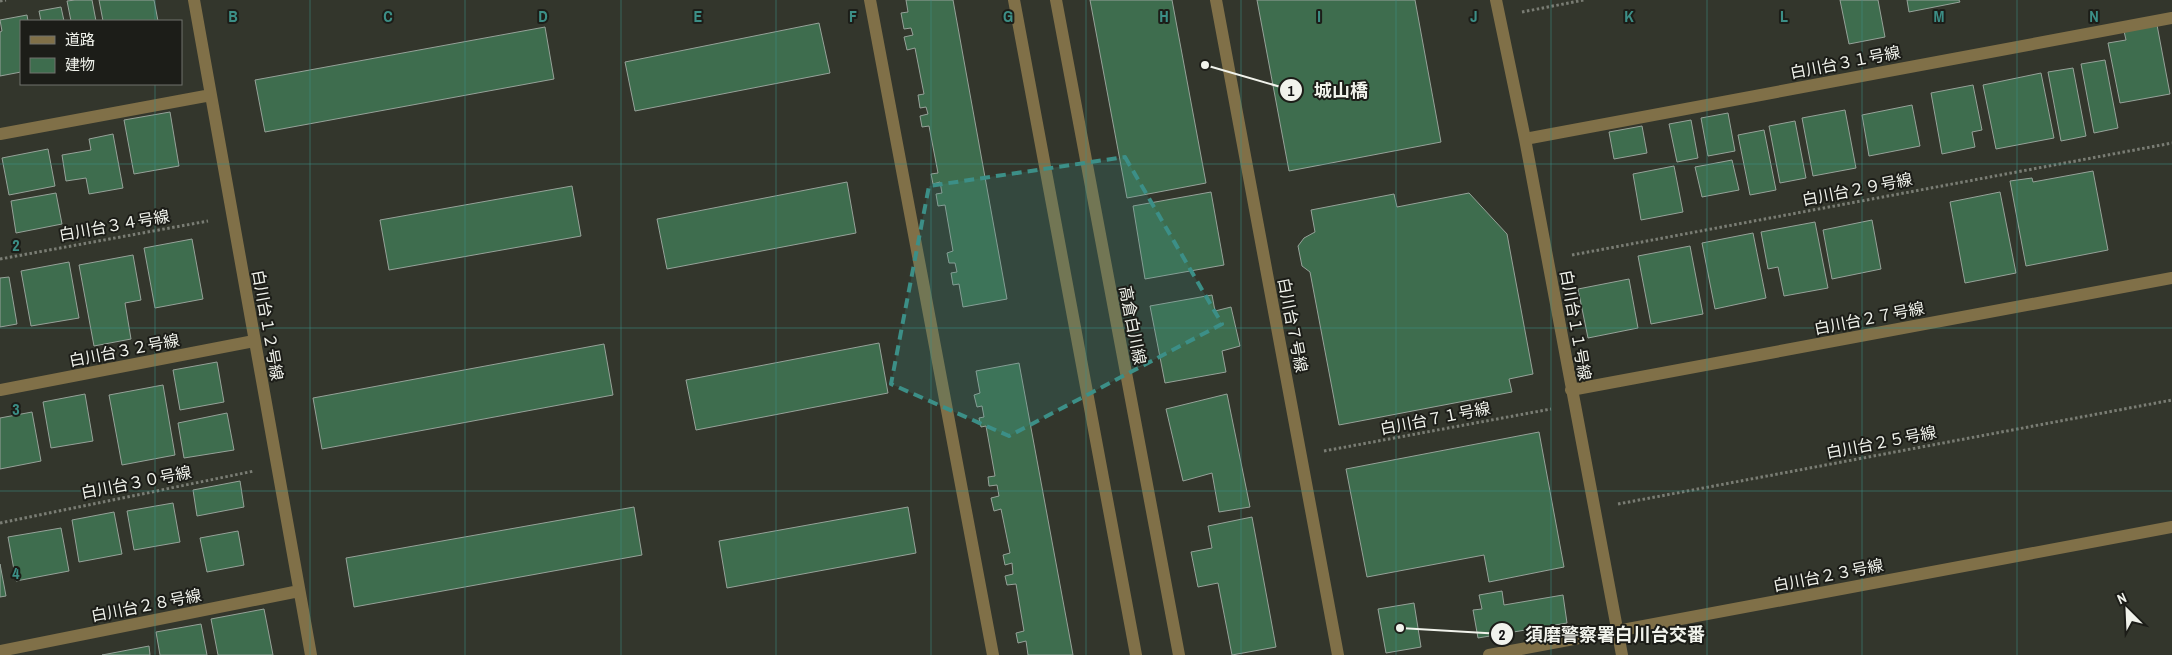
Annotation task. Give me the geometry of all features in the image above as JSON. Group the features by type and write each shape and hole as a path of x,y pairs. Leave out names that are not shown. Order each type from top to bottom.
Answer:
{"street":[{"name":"白川台１２号線","path":"194,0 311,655"},
{"path":"870,0 993,655"},
{"path":"1014,0 1136,655"},
{"name":"高倉白川線","path":"1056,0 1178,655"},
{"name":"白川台７号線","path":"1216,0 1338,655"},
{"name":"白川台１１号線","path":"1496,0 1525,139 1622,655"},
{"name":"白川台３１号線","path":"1525,139 2172,18"},
{"path":"0,134 211,95"},
{"name":"白川台２７号線","path":"1571,390 2172,278"},
{"name":"白川台３２号線","path":"0,390 254,341"},
{"name":"白川台２３号線","path":"1489,655 2172,527"},
{"name":"白川台２８号線","path":"0,651 299,591"}],"path":[{"path":"0,1 6,0"},
{"path":"1499,16 1584,0"},
{"name":"白川台２９号線","path":"1547,260 2172,143"},
{"name":"白川台３４号線","path":"0,259 232,216"},
{"name":"白川台２５号線","path":"1595,508 2172,400"},
{"name":"白川台７１号線","path":"1301,456 1574,405"},
{"name":"白川台３０号線","path":"0,523 277,467"}],"highlighted area":[{"path":"1125,157 1222,324 1009,436 891,384 929,186"}],"building":[{"path":"92,0 96,20 71,20 67,1"},
{"path":"99,0 154,0 158,20 103,20"},
{"path":"906,0 953,0 1007,299 963,307 959,284 953,285 951,273 957,272 955,263 949,263 947,253 953,251 945,205 938,206 936,194 942,193 940,182 933,184 931,174 938,173 929,126 922,127 920,116 928,114 926,107 920,108 918,95 924,94 915,48 907,50 904,37 913,35 911,28 904,29 901,13 908,12"},
{"path":"1090,0 1172,0 1206,183 1127,198"},
{"path":"1257,0 1415,0 1441,142 1289,171"},
{"path":"1840,0 1878,0 1885,37 1849,44"},
{"path":"1907,0 1959,0 1960,2 1909,12"},
{"path":"61,7 64,20 41,20 39,11"},
{"path":"27,15 28,20 20,20 20,72 0,76 0,32 2,31 0,20"},
{"path":"819,23 830,73 635,111 625,62"},
{"path":"2157,25 2170,94 2120,103 2108,43 2126,40 2124,31"},
{"path":"545,27 554,79 265,132 255,80"},
{"path":"2105,60 2118,128 2094,133 2081,64"},
{"path":"2073,68 2086,136 2061,141 2048,72"},
{"path":"2041,73 2054,138 1996,149 1983,85"},
{"path":"1973,85 1982,130 1972,132 1975,147 1942,154 1931,93"},
{"path":"1912,105 1920,146 1869,156 1862,115"},
{"path":"1845,110 1856,168 1813,176 1802,118"},
{"path":"170,112 179,166 134,174 124,120"},
{"path":"1728,113 1735,151 1708,156 1701,118"},
{"path":"1691,120 1698,158 1677,162 1669,124"},
{"path":"1795,121 1806,178 1780,183 1769,126"},
{"path":"1642,126 1647,153 1614,159 1609,132"},
{"path":"1764,130 1776,190 1750,195 1738,135"},
{"path":"113,134 123,188 89,194 86,178 66,181 62,155 91,150 89,139"},
{"path":"48,149 55,186 9,195 2,158"},
{"path":"1732,160 1739,190 1702,197 1695,167"},
{"path":"1674,166 1683,212 1641,220 1633,174"},
{"path":"2093,171 2108,250 2026,266 2010,181 2032,178 2033,182"},
{"path":"847,182 856,233 667,269 657,219"},
{"path":"572,186 581,236 389,270 380,220"},
{"path":"1211,192 1224,265 1145,279 1133,206"},
{"path":"2000,192 2016,273 1965,283 1950,202"},
{"path":"56,193 62,224 16,233 11,201"},
{"path":"1469,193 1507,234 1533,374 1509,379 1512,392 1339,425 1310,272 1302,266 1298,246 1304,238 1315,232 1311,210 1394,194 1397,207"},
{"path":"1872,220 1881,269 1832,279 1823,230"},
{"path":"1815,222 1828,288 1784,296 1778,267 1768,269 1761,232"},
{"path":"1753,233 1766,298 1715,309 1702,243"},
{"path":"192,239 203,299 155,308 144,248"},
{"path":"1690,246 1703,314 1651,324 1638,256"},
{"path":"133,255 141,300 125,303 131,339 94,346 79,265"},
{"path":"69,262 79,318 31,326 21,271"},
{"path":"9,277 17,324 0,327 0,278"},
{"path":"1629,279 1638,328 1588,338 1578,289"},
{"path":"1212,295 1215,311 1231,307 1240,346 1222,351 1226,372 1165,383 1150,306"},
{"path":"879,343 888,393 696,430 686,380"},
{"path":"604,344 613,395 322,449 313,398"},
{"path":"217,362 224,402 180,410 173,370"},
{"path":"1019,363 1073,655 1028,655 1026,641 1018,643 1016,633 1024,631 1016,584 1007,585 1005,576 1013,574 1012,563 1005,565 1003,555 1010,553 1001,509 994,511 991,498 999,496 997,485 989,486 988,477 995,476 986,426 981,427 979,418 984,417 982,406 977,407 974,395 980,393 976,371"},
{"path":"163,385 175,455 122,465 109,395"},
{"path":"85,394 93,441 51,448 43,402"},
{"path":"1227,394 1250,507 1219,512 1212,473 1183,481 1166,409"},
{"path":"32,412 41,461 0,469 0,418"},
{"path":"227,413 234,450 184,458 178,423"},
{"path":"1539,432 1564,567 1489,582 1484,555 1367,577 1346,469"},
{"path":"240,481 244,507 197,516 193,490"},
{"path":"173,503 180,542 134,550 127,511"},
{"path":"634,507 642,555 354,607 346,558"},
{"path":"908,507 916,553 727,588 719,541"},
{"path":"114,512 122,554 79,562 72,520"},
{"path":"1252,517 1276,647 1232,655 1218,583 1198,587 1191,552 1212,548 1208,526"},
{"path":"61,528 69,571 16,581 8,537"},
{"path":"238,531 244,565 207,572 200,538"},
{"path":"0,564 6,596 0,597"},
{"path":"1502,591 1504,605 1563,595 1567,623 1478,638 1473,610 1482,609 1479,595"},
{"path":"1414,603 1421,647 1386,653 1378,609"},
{"path":"264,609 273,655 218,655 211,619"},
{"path":"201,624 207,655 160,655 156,632"},
{"path":"149,646 150,655 102,655"}],"place":[{"name":"城山橋","path":"1205,65"},
{"name":"須磨警察署白川台交番","path":"1400,628"}]}
